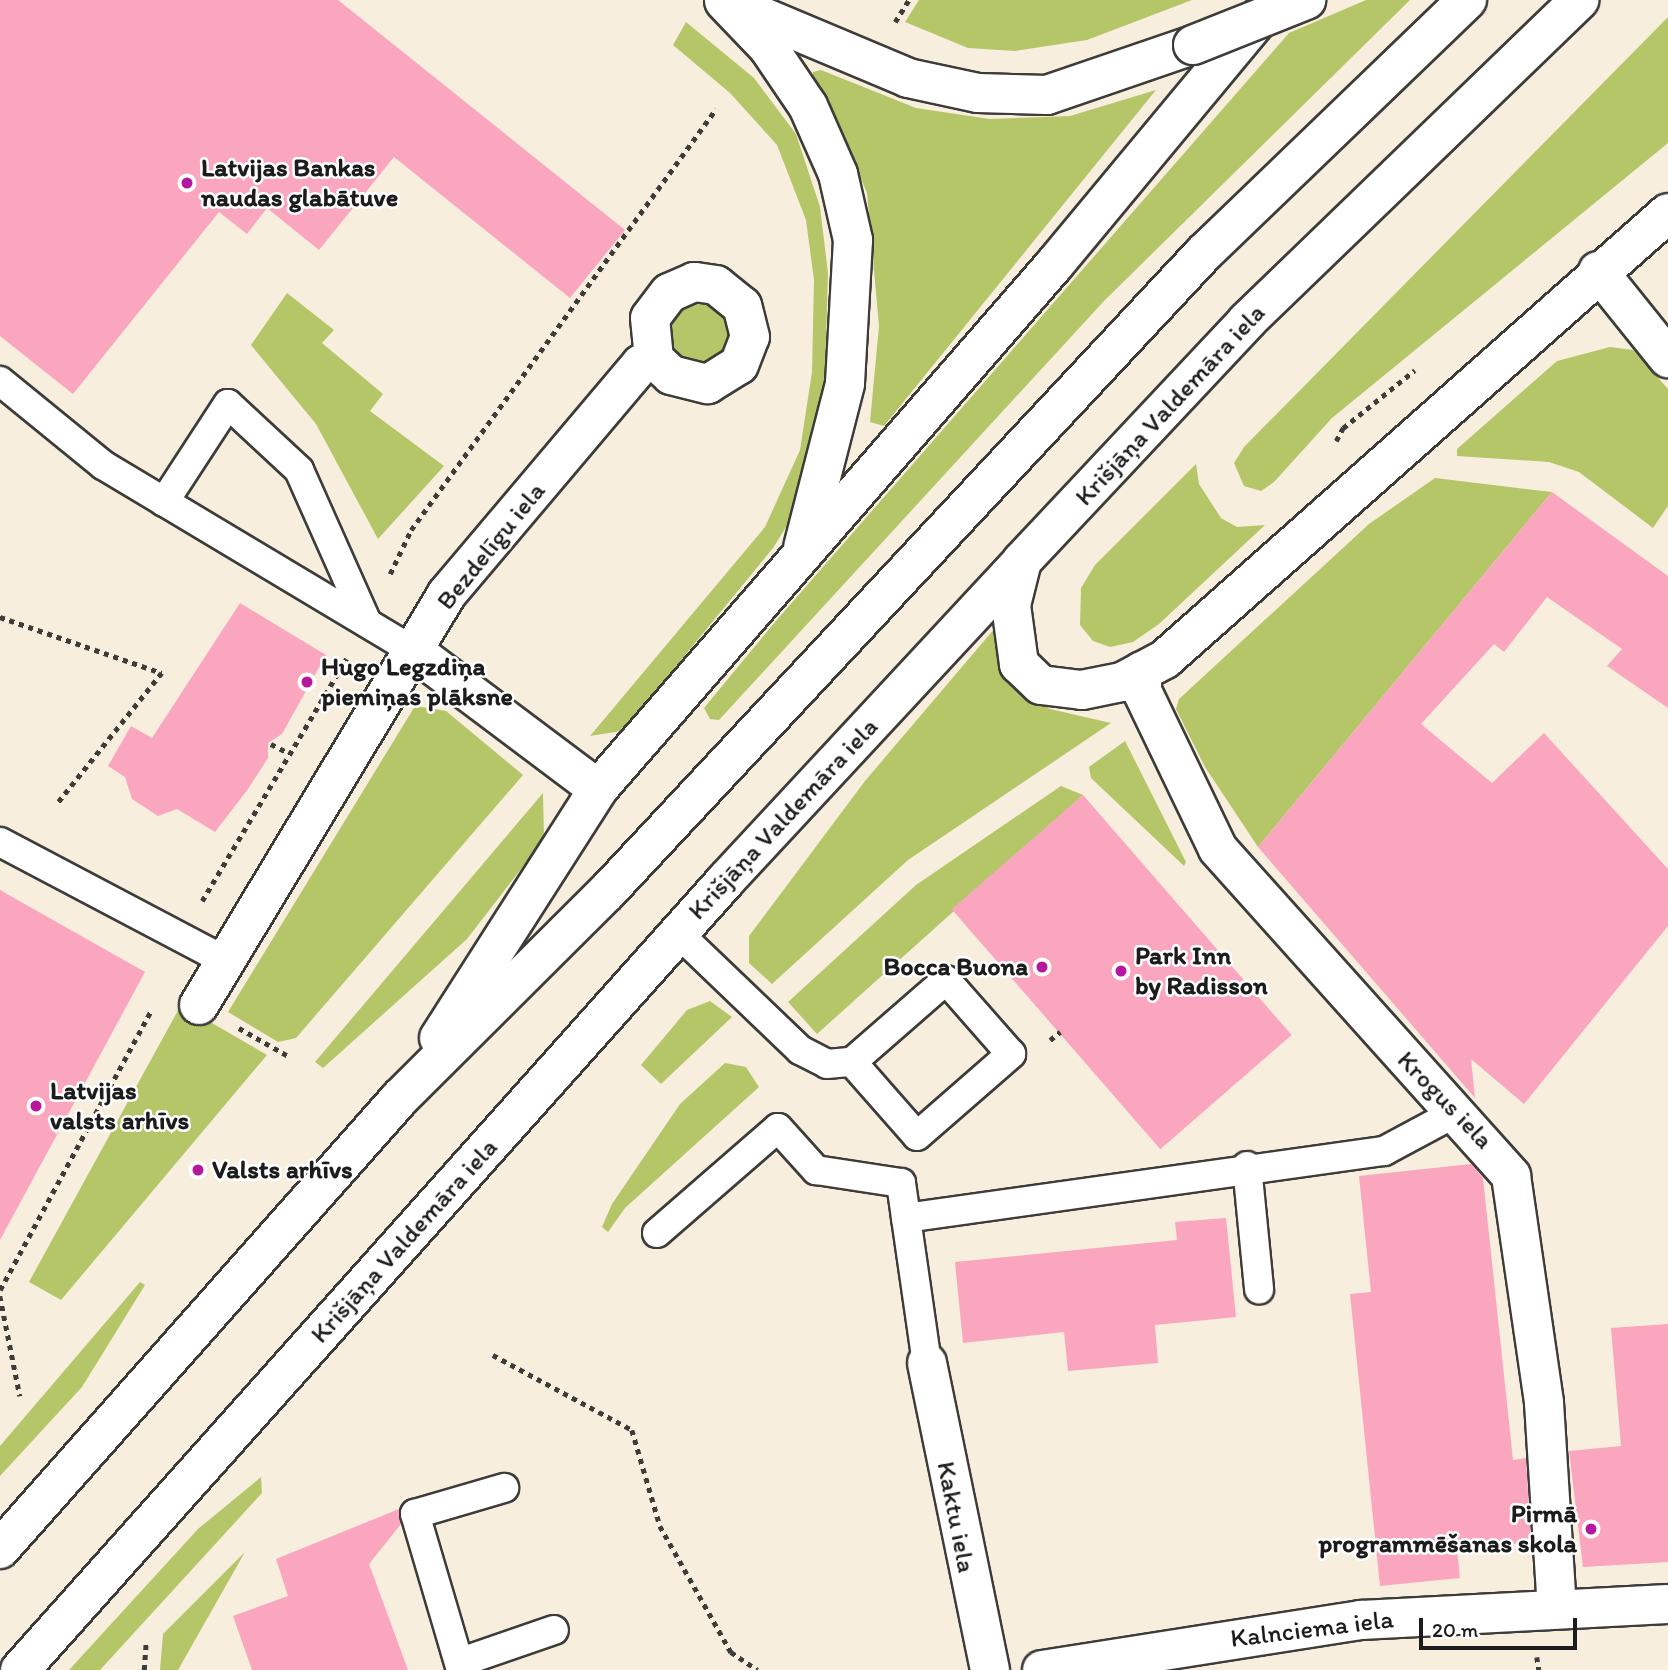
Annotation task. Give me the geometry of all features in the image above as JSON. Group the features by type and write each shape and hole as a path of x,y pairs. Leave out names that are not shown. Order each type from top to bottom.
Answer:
{"main road":[{"path":"723,0 768,47 808,106 838,174 853,240 845,384 803,547"},
{"path":"723,0 908,78 978,93 1047,95 1194,45 1306,0"},
{"path":"400,1098 598,789 803,547 1054,265 1274,0"},
{"path":"0,1549 400,1098 607,892 1204,253 1467,0"},
{"name":"Krišjāņa Valdemāra iela","path":"20,1670 678,933 1022,561 1247,321 1579,0"},
{"path":"1022,561 1011,605 1019,664 1041,685 1082,690 1142,671 1165,659 1598,271 1668,214"},
{"path":"1598,271 1668,358"},
{"name":"Bezdelīgu iela","path":"199,1004 446,595 641,364 654,359"},
{"path":"414,651 598,789"},
{"name":"Krogus iela","path":"1142,671 1142,691 1218,849 1455,1112 1498,1156 1517,1199 1544,1403 1557,1606"},
{"name":"Kaktu iela","path":"927,1363 990,1670"},
{"name":"Kalnciema iela","path":"1042,1670 1361,1620 1557,1606 1668,1604"}],"lane":[{"path":"0,381 103,465 414,651"},
{"path":"164,502 228,404 299,470 367,623"},
{"path":"0,842 226,961"},
{"path":"678,933 800,1050 827,1064 852,1062 946,980 1011,1054 917,1136 852,1062"},
{"path":"906,1218 1247,1166 1384,1151 1455,1112"},
{"path":"657,1233 778,1128 816,1170 901,1183 927,1363"},
{"path":"1247,1166 1259,1290"},
{"path":"504,1488 415,1514 463,1666 554,1630"}],"path":[{"path":"888,32 909,0"},
{"path":"202,901 367,623 411,530 716,109"},
{"path":"0,617 162,673 58,803"},
{"path":"271,744 289,753"},
{"path":"0,1290 158,998"},
{"path":"0,1296 20,1396"},
{"path":"493,1355 632,1430 660,1526 731,1652 758,1670"},
{"path":"145,1670 146,1640"}],"green space":[{"path":"919,0 1192,0 1087,40 1015,51 968,48 905,22"},
{"path":"1366,0 1410,0 1104,301 719,720 710,719 704,708 775,622 1289,33"},
{"path":"1668,17 1668,143 1332,418 1274,482 1261,491 1244,486 1234,463 1244,447"},
{"path":"686,22 754,78 796,134 820,207 828,273 823,437 799,506 773,548 632,720 621,731 590,736 765,527 800,450 812,372 814,280 806,220 777,145 730,93 673,45"},
{"path":"821,70 916,108 990,119 1070,116 1156,90 884,426 870,422 879,326 867,193 827,98 813,80 813,72"},
{"path":"287,293 334,330 322,343 383,394 370,411 444,466 378,539 316,424 251,345"},
{"path":"703,295 736,327 728,355 700,368 670,353 668,313"},
{"path":"1610,347 1633,350 1668,389 1668,506 1653,528 1579,472 1549,462 1457,456 1457,449 1557,361"},
{"path":"1196,464 1199,484 1221,518 1237,527 1265,525 1159,624 1133,642 1110,647 1093,641 1080,625 1081,588 1095,565"},
{"path":"1435,478 1552,492 1258,847 1205,767 1176,709 1179,699 1369,524"},
{"path":"995,628 1016,682 1050,709 1111,723 908,860 772,984 749,963 749,936 865,781"},
{"path":"415,706 446,711 523,775 296,1038 278,1042 228,1012"},
{"path":"1125,741 1186,862 1184,866 1091,778 1089,767"},
{"path":"1061,786 1083,795 817,1034 788,1002 916,885"},
{"path":"543,793 544,839 467,939 323,1068 315,1062"},
{"path":"710,1001 732,1017 661,1084 641,1065 687,1010"},
{"path":"181,1005 267,1055 61,1300 29,1282"},
{"path":"725,1063 746,1067 759,1087 625,1208 608,1232 602,1227 612,1204 680,1104"},
{"path":"140,1282 145,1285 82,1387 0,1476 0,1446"},
{"path":"261,1477 262,1493 100,1670 69,1670 198,1529"},
{"path":"245,1552 178,1670 160,1670 163,1634"}],"building":[{"name":"Latvijas Bankas naudas glabātuve","path":"0,0 338,0 625,230 570,298 394,157 319,250 267,208 247,234 219,212 73,394 0,336"},
{"path":"1552,492 1668,576 1668,708 1607,666 1622,649 1547,597 1504,652 1494,644 1421,724 1492,783 1544,733 1668,869 1668,926 1524,1104 1471,1059 1475,1098 1258,847"},
{"path":"240,603 326,655 282,734 268,743 268,758 215,832 177,809 158,816 132,799 125,777 108,766 131,726 152,738"},
{"name":"Park Inn by Radisson","path":"1083,795 1292,1035 1160,1149 952,909"},
{"name":"Latvijas valsts arhīvs","path":"0,890 145,972 0,1240"},
{"path":"1471,1164 1483,1178 1513,1460 1526,1458 1531,1542 1457,1550 1460,1578 1380,1586 1350,1294 1371,1292 1359,1176"},
{"path":"1226,1218 1236,1317 1155,1325 1158,1363 1068,1371 1064,1332 963,1343 955,1262 1177,1240 1175,1222"},
{"path":"1668,1324 1668,1562 1583,1567 1569,1451 1621,1446 1611,1328"},
{"path":"399,1509 401,1524 369,1564 408,1670 252,1670 233,1616 288,1596 276,1559"}],"place":[{"name":"Latvijas Bankas naudas glabātuve","path":"187,183"},
{"name":"Hugo Legzdiņa piemiņas plāksne","path":"307,682"},
{"name":"Bocca Buona","path":"1042,967"},
{"name":"Park Inn by Radisson","path":"1121,971"},
{"name":"Latvijas valsts arhīvs","path":"36,1106"},
{"name":"Valsts arhīvs","path":"198,1170"},
{"name":"Pirmā programmēšanas skola","path":"1591,1529"}]}
